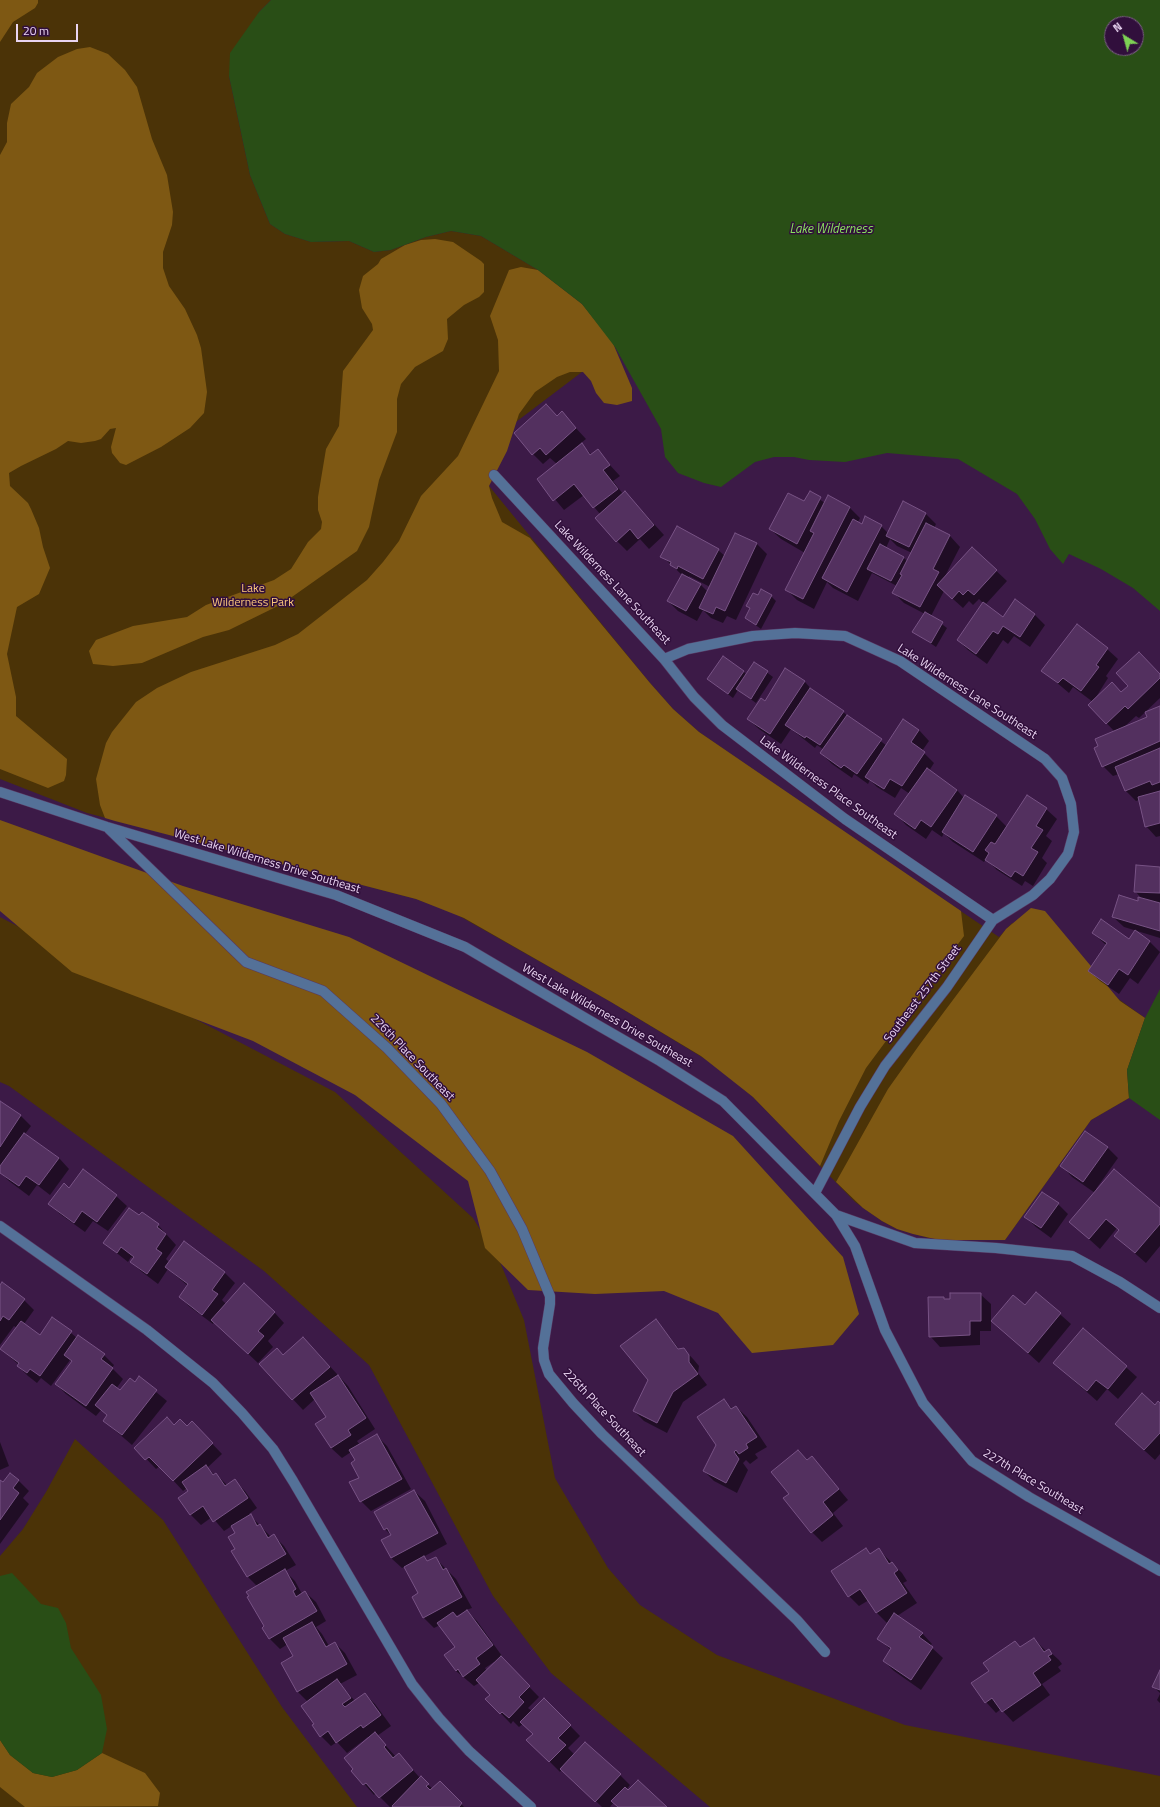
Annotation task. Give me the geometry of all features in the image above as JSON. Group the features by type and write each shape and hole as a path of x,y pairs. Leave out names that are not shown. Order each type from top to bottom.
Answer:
{"street":[{"name":"Lake Wilderness Lane Southeast","path":"494,475 664,658 688,649 717,642 752,636 795,633 844,636 873,648 900,661 1044,759 1062,778 1071,804 1074,832"},
{"name":"Lake Wilderness Place Southeast","path":"664,658 694,697 722,725 845,819 993,920"},
{"name":"West Lake Wilderness Drive Southeast","path":"0,792 108,828 336,895 465,947 660,1061 723,1101 836,1215 915,1243 996,1248 1072,1256 1120,1282 1160,1308"},
{"name":"226th Place Southeast","path":"108,828 246,962 323,991 387,1048 441,1104 490,1171 522,1229 550,1296 543,1348 544,1360 549,1374 573,1403 602,1434 797,1620 825,1652"},
{"name":"Southeast 257th Street","path":"814,1193 860,1107 885,1066 947,987 993,920 1033,895 1050,879 1068,854 1074,832"},
{"name":"227th Place Southeast","path":"836,1215 855,1246 885,1330 923,1403 972,1461 1029,1497 1160,1572"},
{"path":"0,1226 147,1330 212,1383 242,1413 272,1449 293,1481 412,1684 469,1751 531,1807"}],"green space":[{"name":"Lake Wilderness Park","path":"0,0 271,0 259,12 229,76 250,175 270,224 285,234 311,242 349,241 374,252 391,250 426,237 451,231 481,236 538,270 582,304 615,347 467,459 650,683 673,709 699,732 999,937 1012,923 1145,1018 1127,1070 1129,1098 1091,1120 1005,1240 929,1238 897,1229 882,1221 855,1202 753,1097 715,1065 611,1002 454,913 416,899 87,813 0,779"},
{"path":"0,0 38,0 38,3 35,8 13,22 0,42"},
{"path":"90,47 108,54 125,70 137,87 152,139 167,175 173,212 172,225 163,252 163,268 169,286 185,309 197,335 201,348 207,392 204,413 190,428 161,447 126,465 120,463 112,453 111,447 116,428 110,429 101,439 95,441 81,443 68,441 56,449 9,473 10,486 28,503 31,509 39,528 50,568 39,594 17,607 7,654 16,697 16,716 67,759 64,781 48,788 0,769 0,155 7,142 7,123 11,104 29,87 37,73 58,57 77,49"},
{"path":"435,239 453,242 484,264 484,292 479,297 464,305 447,319 448,339 443,351 415,367 401,384 397,399 397,432 379,480 369,527 357,551 282,604 229,630 203,637 142,663 113,666 93,664 89,651 96,640 133,626 187,617 206,605 274,580 291,569 308,542 321,529 322,522 318,510 318,497 326,449 339,426 343,371 373,330 372,324 362,308 359,290 363,276 378,264 381,259 405,245 421,240"},
{"path":"521,267 538,270 582,304 612,341 632,388 632,401 617,405 604,403 596,393 591,381 583,372 570,372 557,377 535,392 519,414 507,451 489,486 492,498 502,522 530,538 650,683 673,709 699,732 961,911 964,936 866,1068 839,1121 820,1166 753,1097 701,1056 611,1002 464,918 416,899 105,818 100,805 96,779 106,743 112,732 136,702 157,688 191,672 275,645 298,634 367,580 383,562 399,541 421,496 458,456 499,371 498,340 490,316 509,270"},
{"path":"0,820 183,886 349,937 587,1052 733,1136 843,1257 859,1314 833,1345 752,1353 718,1313 664,1291 595,1294 528,1290 485,1248 468,1181 355,1095 253,1041 72,972 0,911"},
{"path":"1031,908 1045,911 1120,1001 1145,1018 1127,1070 1129,1098 1091,1120 1005,1240 939,1240 897,1229 863,1208 836,1182 888,1089 920,1044 1006,929"},
{"path":"0,917 335,1092 473,1218 500,1262 524,1320 555,1478 608,1568 640,1605 717,1655 905,1725 1160,1776 1160,1807 710,1807 551,1673 493,1596 369,1365 264,1271 9,1086 0,1082"},
{"path":"75,1439 163,1520 282,1707 357,1807 0,1807 0,1556 23,1529 46,1492"},
{"path":"0,1740 10,1755 33,1773 52,1777 77,1770 102,1753 145,1773 160,1793 158,1806 25,1807 0,1787"}],"water":[{"name":"Lake Wilderness","path":"271,0 1160,0 1160,611 1133,588 1101,569 1069,554 1063,564 1050,549 1035,519 1017,494 958,459 887,453 845,462 809,460 794,457 774,457 755,462 721,487 704,483 678,473 665,457 661,429 615,347 582,304 538,270 481,236 451,231 426,237 391,250 374,252 349,241 311,242 285,234 270,224 250,175 229,76 230,53 259,12"},
{"path":"1160,989 1160,1120 1129,1098 1127,1070 1145,1018"},
{"path":"12,1573 41,1604 58,1608 66,1623 71,1648 101,1695 107,1729 102,1753 77,1770 52,1777 33,1773 10,1755 0,1740 0,1576"}],"building":[{"path":"546,404 557,416 562,411 576,428 546,455 540,448 532,455 514,433"},
{"path":"582,443 590,455 598,449 610,465 603,470 618,489 593,508 574,484 553,501 537,479"},
{"path":"625,491 654,525 638,539 630,529 616,542 595,518"},
{"path":"810,491 821,497 797,544 769,529 788,493 804,501"},
{"path":"828,495 850,507 803,599 785,590 814,533 810,531"},
{"path":"903,501 926,513 909,547 886,536"},
{"path":"865,516 882,525 847,592 822,578 853,519 862,524"},
{"path":"926,523 950,535 933,569 939,572 920,607 892,593"},
{"path":"677,526 719,549 703,579 678,566 677,569 670,565 671,562 660,557"},
{"path":"735,533 757,543 725,611 716,607 713,614 699,608"},
{"path":"880,544 904,557 891,581 867,569"},
{"path":"972,547 997,570 974,595 968,590 963,595 959,591 952,599 937,585"},
{"path":"682,574 701,584 686,611 667,601"},
{"path":"761,589 772,595 756,625 745,618 750,608 746,606 753,593 758,595"},
{"path":"1015,599 1035,614 1020,637 1003,626 998,634 993,631 976,654 957,640 983,602 1003,617"},
{"path":"925,612 943,622 931,643 912,632"},
{"path":"1077,624 1108,648 1096,665 1099,667 1081,691 1063,678 1058,683 1041,671"},
{"path":"1139,652 1160,674 1160,678 1128,709 1125,706 1106,724 1088,705 1112,682 1121,692 1128,686 1116,673"},
{"path":"723,656 744,671 728,694 707,679"},
{"path":"754,662 768,671 751,699 736,689"},
{"path":"785,668 805,681 770,734 747,719 761,698 765,701"},
{"path":"810,688 844,711 820,745 806,736 805,738 785,725"},
{"path":"1160,706 1160,741 1102,767 1094,748 1098,746 1095,739 1147,717 1145,712"},
{"path":"847,715 882,739 857,774 844,765 841,768 820,753"},
{"path":"903,719 919,730 911,742 925,752 902,786 890,779 884,789 865,777"},
{"path":"1160,748 1160,782 1152,785 1150,781 1125,791 1115,767"},
{"path":"927,768 957,790 931,827 921,820 915,829 894,814"},
{"path":"1160,791 1160,823 1145,827 1138,797"},
{"path":"965,795 997,815 973,852 942,832"},
{"path":"1027,795 1047,808 1036,826 1043,830 1031,848 1038,852 1023,876 1015,871 1011,877 985,860 989,853 985,850 991,842 995,844"},
{"path":"1136,865 1160,867 1160,893 1134,892"},
{"path":"1119,895 1138,901 1138,897 1160,903 1160,931 1112,917"},
{"path":"1101,919 1129,939 1135,930 1150,941 1128,975 1119,969 1108,985 1088,971 1107,943 1092,933"},
{"path":"0,1101 21,1115 0,1147"},
{"path":"1085,1131 1108,1147 1083,1182 1060,1166"},
{"path":"24,1133 59,1158 39,1185 26,1176 19,1186 0,1173 0,1166"},
{"path":"83,1169 117,1195 97,1222 82,1211 74,1223 48,1204 64,1183 69,1188"},
{"path":"1114,1169 1160,1208 1160,1224 1135,1253 1114,1236 1119,1230 1106,1219 1089,1239 1069,1222"},
{"path":"1042,1192 1059,1203 1041,1228 1024,1217"},
{"path":"129,1208 139,1215 142,1212 159,1224 157,1227 166,1234 156,1249 162,1253 147,1274 130,1262 134,1257 121,1247 117,1253 103,1243"},
{"path":"184,1241 225,1272 212,1290 218,1294 202,1315 179,1297 188,1284 165,1267"},
{"path":"2,1282 25,1299 9,1320 3,1316 0,1321 0,1285"},
{"path":"244,1283 275,1312 258,1331 264,1336 248,1354 211,1320"},
{"path":"1036,1292 1061,1313 1028,1353 991,1321 1013,1295 1025,1305"},
{"path":"950,1293 981,1293 981,1321 970,1321 970,1335 929,1337 928,1297 944,1297 944,1299 950,1299"},
{"path":"52,1317 72,1331 40,1376 30,1369 27,1373 17,1366 19,1363 0,1349 21,1321 40,1335"},
{"path":"656,1319 678,1349 684,1348 689,1355 689,1362 698,1374 673,1392 657,1423 633,1411 648,1380 620,1346"},
{"path":"1083,1328 1127,1366 1108,1389 1096,1380 1087,1391 1053,1363"},
{"path":"78,1335 105,1354 101,1359 113,1368 86,1406 55,1384 72,1361 64,1355"},
{"path":"303,1337 330,1367 292,1400 259,1364 277,1348 283,1355"},
{"path":"338,1375 366,1418 348,1430 351,1435 331,1448 315,1424 326,1417 310,1393"},
{"path":"139,1376 157,1390 122,1435 103,1421 107,1415 95,1405 112,1384 120,1390 130,1378 135,1382"},
{"path":"1142,1393 1155,1405 1158,1401 1160,1403 1160,1433 1144,1450 1115,1424"},
{"path":"724,1399 731,1409 736,1406 757,1437 746,1444 748,1448 739,1454 736,1450 734,1452 739,1459 726,1483 703,1471 716,1445 697,1417"},
{"path":"167,1417 174,1425 180,1419 187,1426 192,1421 213,1443 173,1481 149,1457 145,1460 134,1448"},
{"path":"377,1434 402,1479 360,1502 349,1482 359,1478 351,1463 355,1460 349,1450"},
{"path":"798,1450 807,1460 812,1456 839,1489 823,1502 833,1515 811,1533 783,1498 789,1494 771,1472"},
{"path":"206,1465 213,1475 216,1473 225,1486 235,1479 248,1498 213,1522 203,1506 190,1515 178,1498 188,1491 182,1482"},
{"path":"10,1473 19,1480 13,1488 19,1493 0,1520 0,1480 3,1482"},
{"path":"414,1490 438,1533 391,1558 381,1540 391,1535 387,1528 384,1530 374,1512"},
{"path":"251,1514 257,1526 260,1524 268,1538 274,1534 286,1554 247,1577 231,1551 235,1549 228,1537 235,1533 231,1526"},
{"path":"866,1548 870,1554 879,1548 889,1564 892,1562 898,1570 894,1573 907,1593 876,1613 860,1589 848,1597 831,1571"},
{"path":"424,1556 427,1561 436,1557 443,1570 446,1568 462,1597 423,1618 412,1597 418,1593 404,1567"},
{"path":"285,1569 296,1589 293,1591 296,1597 305,1591 317,1611 269,1639 262,1628 264,1626 247,1597 249,1596 246,1592"},
{"path":"467,1610 493,1645 476,1658 480,1664 463,1677 458,1669 456,1671 444,1655 455,1647 437,1623 453,1612 457,1617"},
{"path":"894,1613 923,1633 919,1637 933,1647 911,1680 883,1661 891,1648 877,1639"},
{"path":"312,1622 326,1647 335,1642 347,1664 297,1692 281,1663 293,1656 283,1638"},
{"path":"1034,1638 1044,1652 1049,1649 1052,1654 1048,1656 1051,1660 1033,1673 1041,1685 1002,1712 992,1698 985,1703 971,1683 989,1671 983,1663 1015,1641 1020,1647"},
{"path":"501,1656 530,1686 519,1697 524,1702 509,1718 502,1712 500,1714 485,1699 490,1695 476,1680"},
{"path":"1160,1670 1160,1690 1152,1687"},
{"path":"337,1679 351,1698 342,1704 345,1707 365,1693 381,1715 363,1728 361,1725 336,1743 328,1731 320,1737 312,1725 314,1724 301,1706"},
{"path":"544,1698 571,1725 558,1738 566,1745 549,1762 526,1740 533,1734 520,1722"},
{"path":"375,1732 386,1745 384,1747 393,1758 399,1753 413,1770 379,1798 366,1783 363,1785 351,1771 353,1769 344,1758"},
{"path":"585,1742 621,1774 595,1802 560,1769"},
{"path":"421,1776 429,1784 426,1786 430,1790 440,1781 462,1803 459,1807 393,1807 392,1806"},
{"path":"638,1780 667,1807 618,1807 611,1801 625,1787 628,1790"}]}
